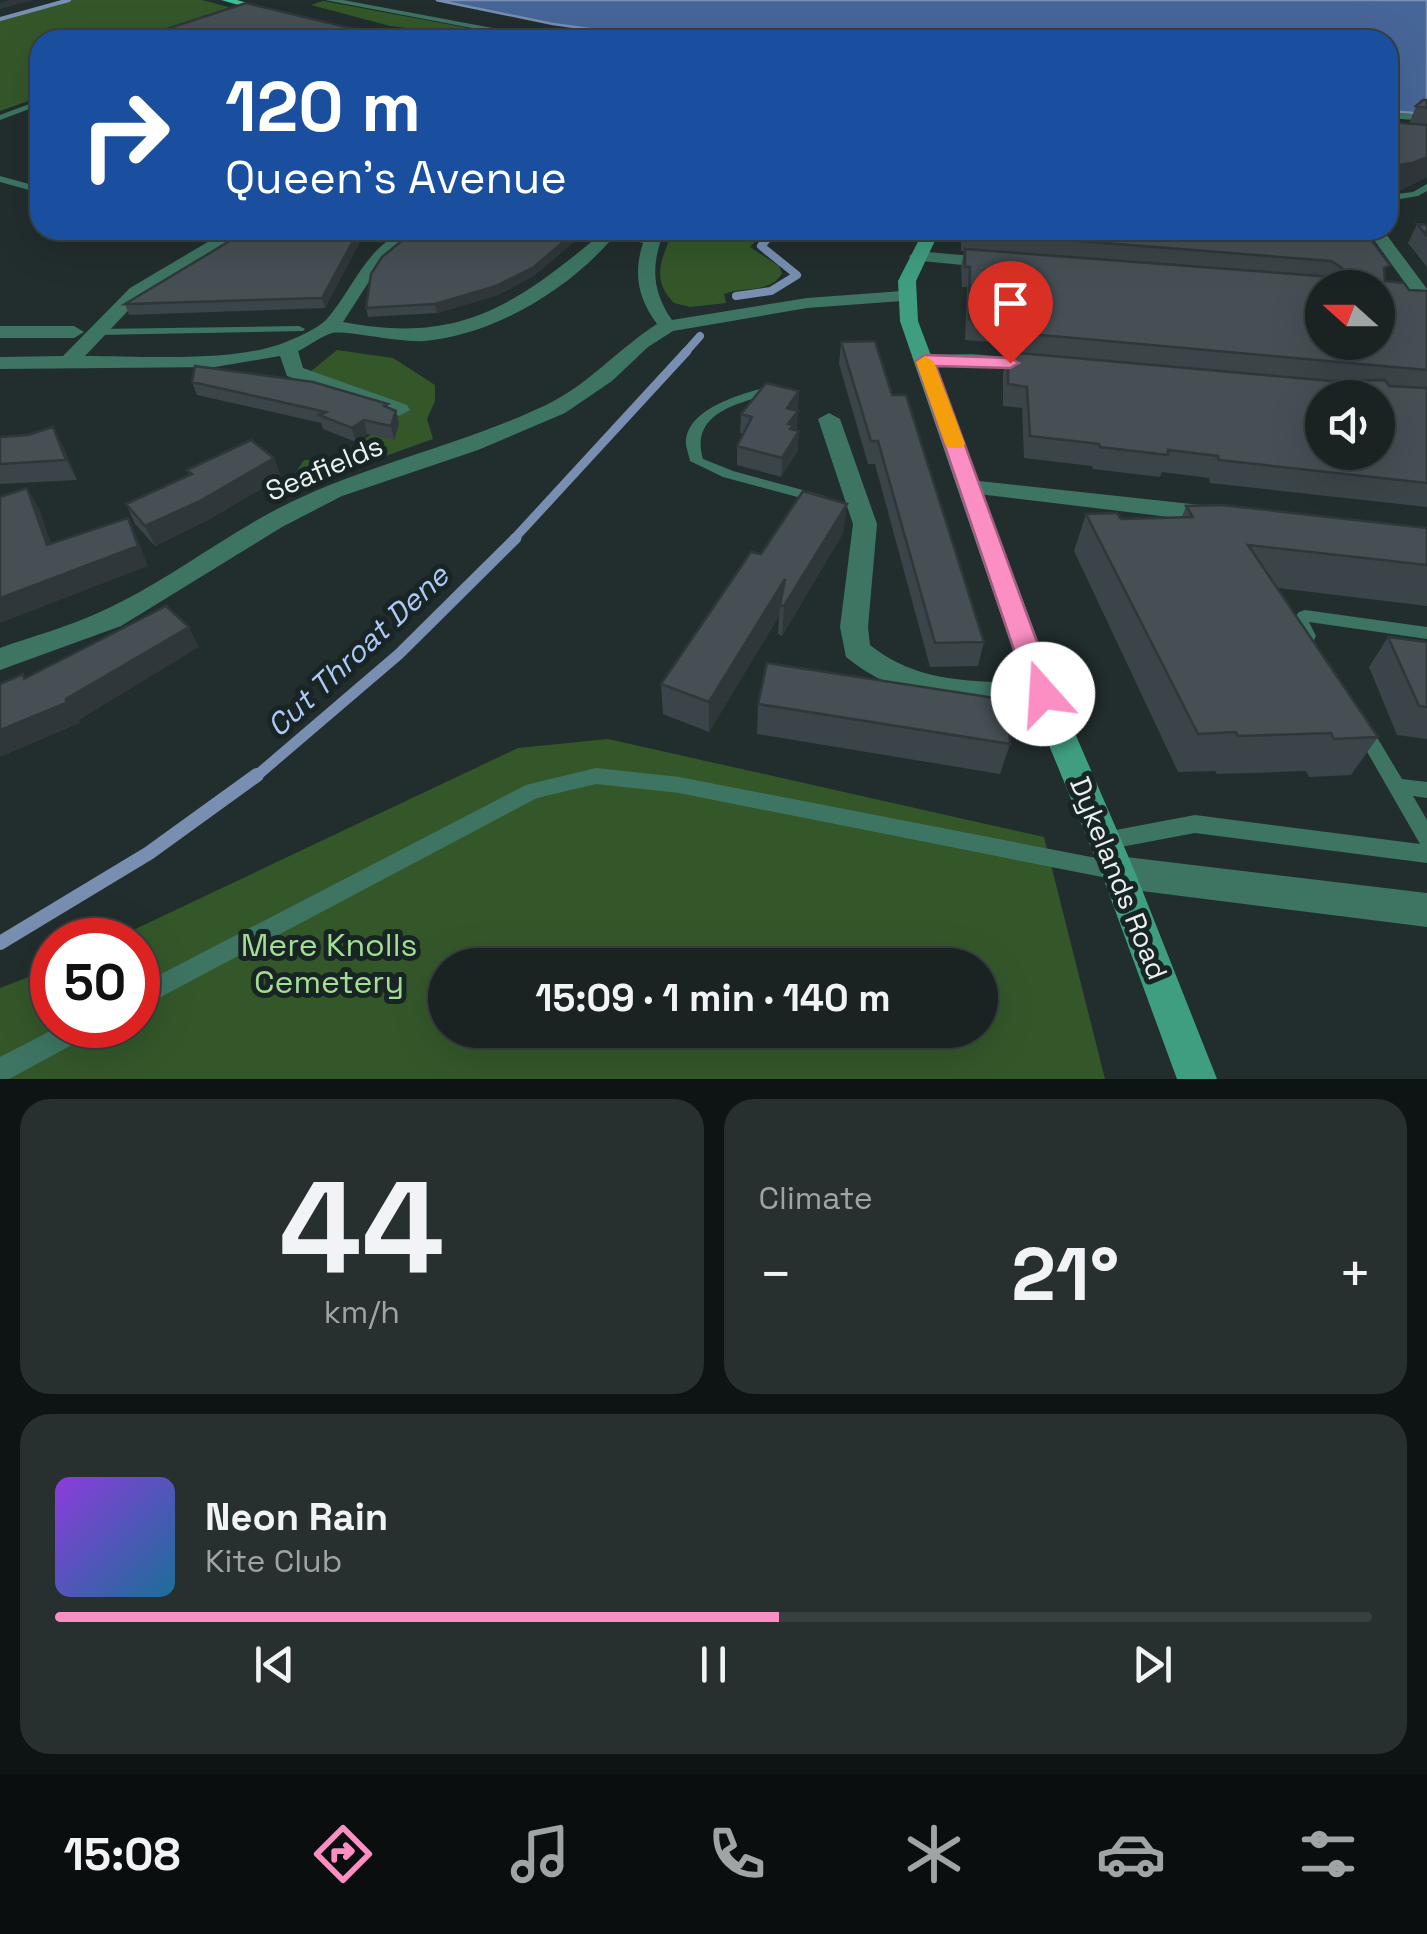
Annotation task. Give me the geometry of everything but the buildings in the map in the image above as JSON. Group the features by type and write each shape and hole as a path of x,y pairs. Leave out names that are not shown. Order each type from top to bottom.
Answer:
{"main road":[{"path":"226,0 294,18"},
{"path":"902,296 905,276 926,240"},
{"name":"Dykelands Road","path":"902,296 905,317 925,361 1043,694 1112,856 1198,1079"}],"street":[{"path":"330,0 496,30"},
{"path":"1398,116 1427,118"},
{"path":"69,362 136,292 222,240"},
{"path":"0,363 215,361 288,348 331,326 375,260 402,240"},
{"path":"331,326 392,336 423,335 496,318 542,291 601,240"},
{"path":"652,240 642,264 645,293 667,326 807,303 902,296"},
{"path":"1383,240 1426,297"},
{"path":"917,256 1013,264"},
{"path":"1395,295 1426,297"},
{"name":"Seafields","path":"0,659 111,619 273,521 334,492 470,445 557,408 604,377 640,342 667,326"},
{"path":"0,332 74,332"},
{"path":"288,348 294,372 399,410"},
{"path":"925,361 972,360 1051,367"},
{"path":"829,420 837,511 865,524 854,627 856,650 897,681 926,689 1043,694"},
{"path":"970,487 1248,519"},
{"path":"1112,856 1427,910"}],"lane":[{"path":"246,13 262,10"},
{"path":"0,118 30,106"},
{"path":"3,184 30,188"},
{"path":"1398,197 1427,187"},
{"path":"98,332 300,329"},
{"path":"770,390 701,418 692,430 690,446 697,461 728,474 820,500 837,511"},
{"path":"1321,658 1300,620 1305,616 1427,633"},
{"path":"1349,706 1427,838"},
{"path":"160,986 533,791 596,776 1112,856 1196,824 1427,854"},
{"path":"1396,786 1427,790"},
{"path":"0,1070 42,1048"}],"green space":[{"path":"63,0 202,0 243,11 217,30 30,30 30,100 0,111 0,18"},
{"path":"323,1 479,30 390,26 311,5"},
{"path":"670,240 757,240 750,247 779,266 782,273 764,287 724,294 726,303 690,307 674,303 667,294 660,276"},
{"path":"337,350 393,358 435,385 435,401 427,419 433,439 299,487 290,481 304,460 334,459 408,410 310,372"},
{"name":"Mere Knolls Cemetery","path":"608,739 1044,837 1105,1079 0,1079 0,988 30,976 30,1048 160,1048 159,918 518,748"}],"water":[{"path":"436,0 1427,0 1427,114 1398,112 1398,30 596,30"}],"waterway":[{"path":"0,19 69,0"},
{"name":"Cut Throat Dene","path":"736,296 771,291 797,275 761,246 766,240"},
{"name":"Cut Throat Dene","path":"684,354 700,336"},
{"name":"Cut Throat Dene","path":"513,540 687,351"},
{"name":"Cut Throat Dene","path":"254,778 399,654 516,538"},
{"name":"Cut Throat Dene","path":"0,943 149,853 257,775"}],"slow traffic":[{"path":"925,362 955,444"}],"route":[{"path":"1010,363 925,361 1043,694"}]}
